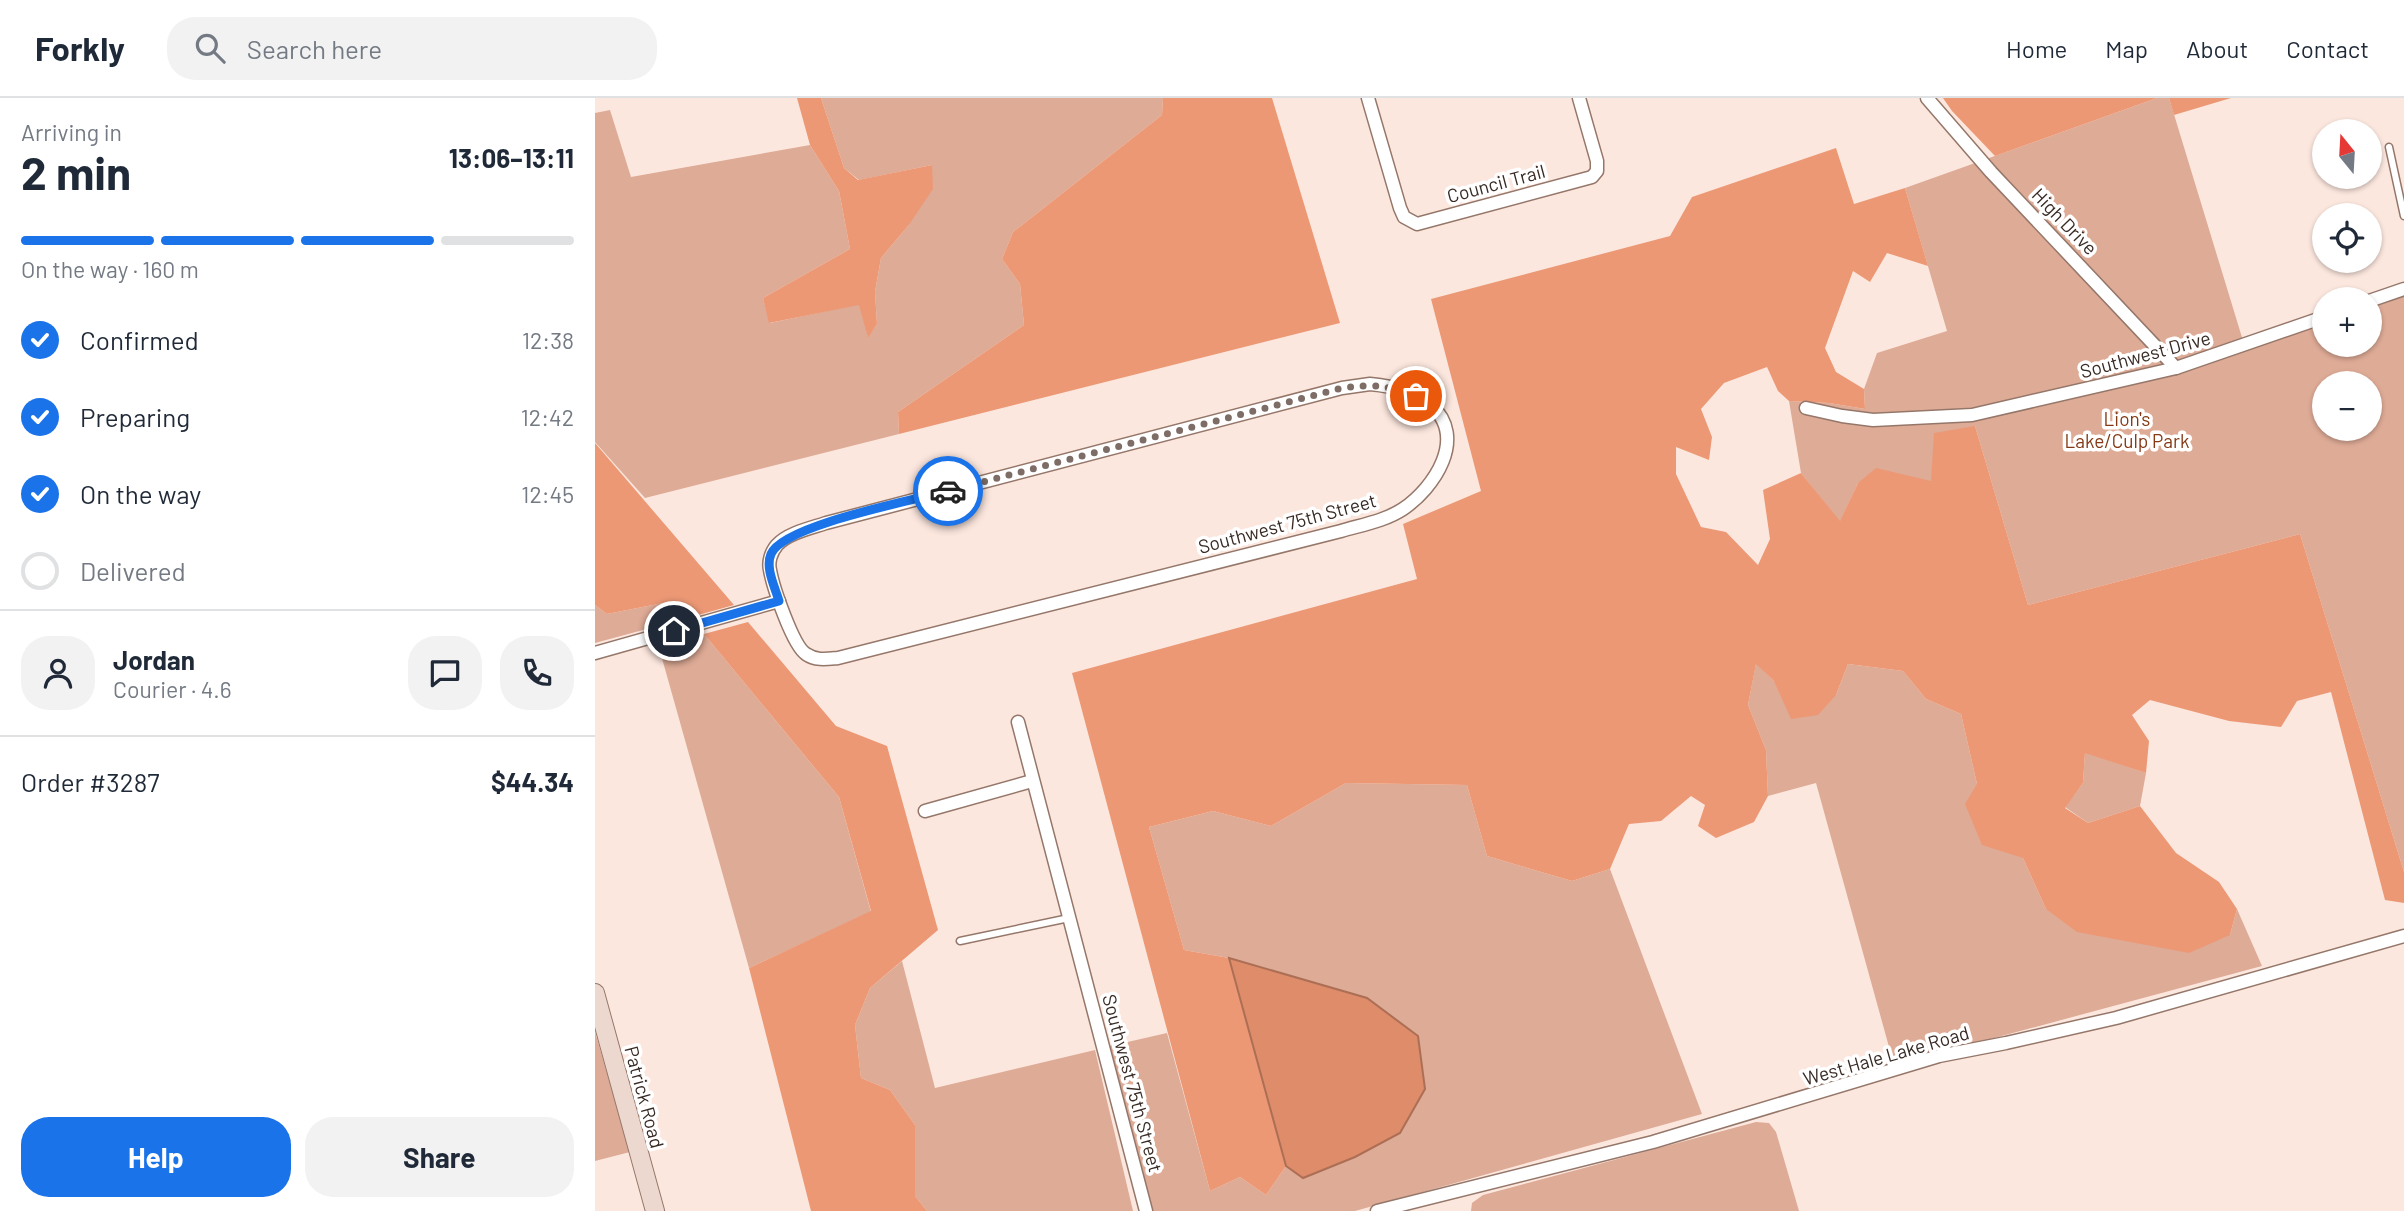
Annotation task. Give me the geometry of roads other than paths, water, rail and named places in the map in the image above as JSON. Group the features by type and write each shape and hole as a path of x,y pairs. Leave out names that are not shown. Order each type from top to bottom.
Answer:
{"street":[{"name":"Council Trail","path":"1368,98 1404,217 1416,224 1592,177 1597,171 1597,161 1579,98"},
{"name":"High Drive","path":"1927,98 1991,172 2176,368"},
{"path":"2382,297 2404,289"},
{"name":"Southwest Drive","path":"1806,408 1873,420 1972,415 2176,368 2312,321"},
{"name":"Southwest 75th Street","path":"1370,384 1390,386 1416,396 1432,406 1444,424 1448,443 1443,465 1430,485 1403,509 1341,531 838,658 821,659 806,654 796,643 779,601 769,569 770,556 777,544 789,536 826,523 1342,388 1370,384"},
{"path":"595,653 779,601"},
{"name":"Southwest 75th Street","path":"1018,722 1146,1211"},
{"path":"925,811 1032,781"},
{"name":"West Hale Lake Road","path":"1377,1211 1653,1142 1939,1056 2005,1044 2116,1018 2404,936"},
{"name":"Patrick Road","path":"595,993 655,1211"}],"lane":[{"path":"2389,147 2404,216"},
{"path":"960,941 1069,918"}],"park label":[{"name":"Lion's Lake/Culp Park","path":"2127,429"}]}
